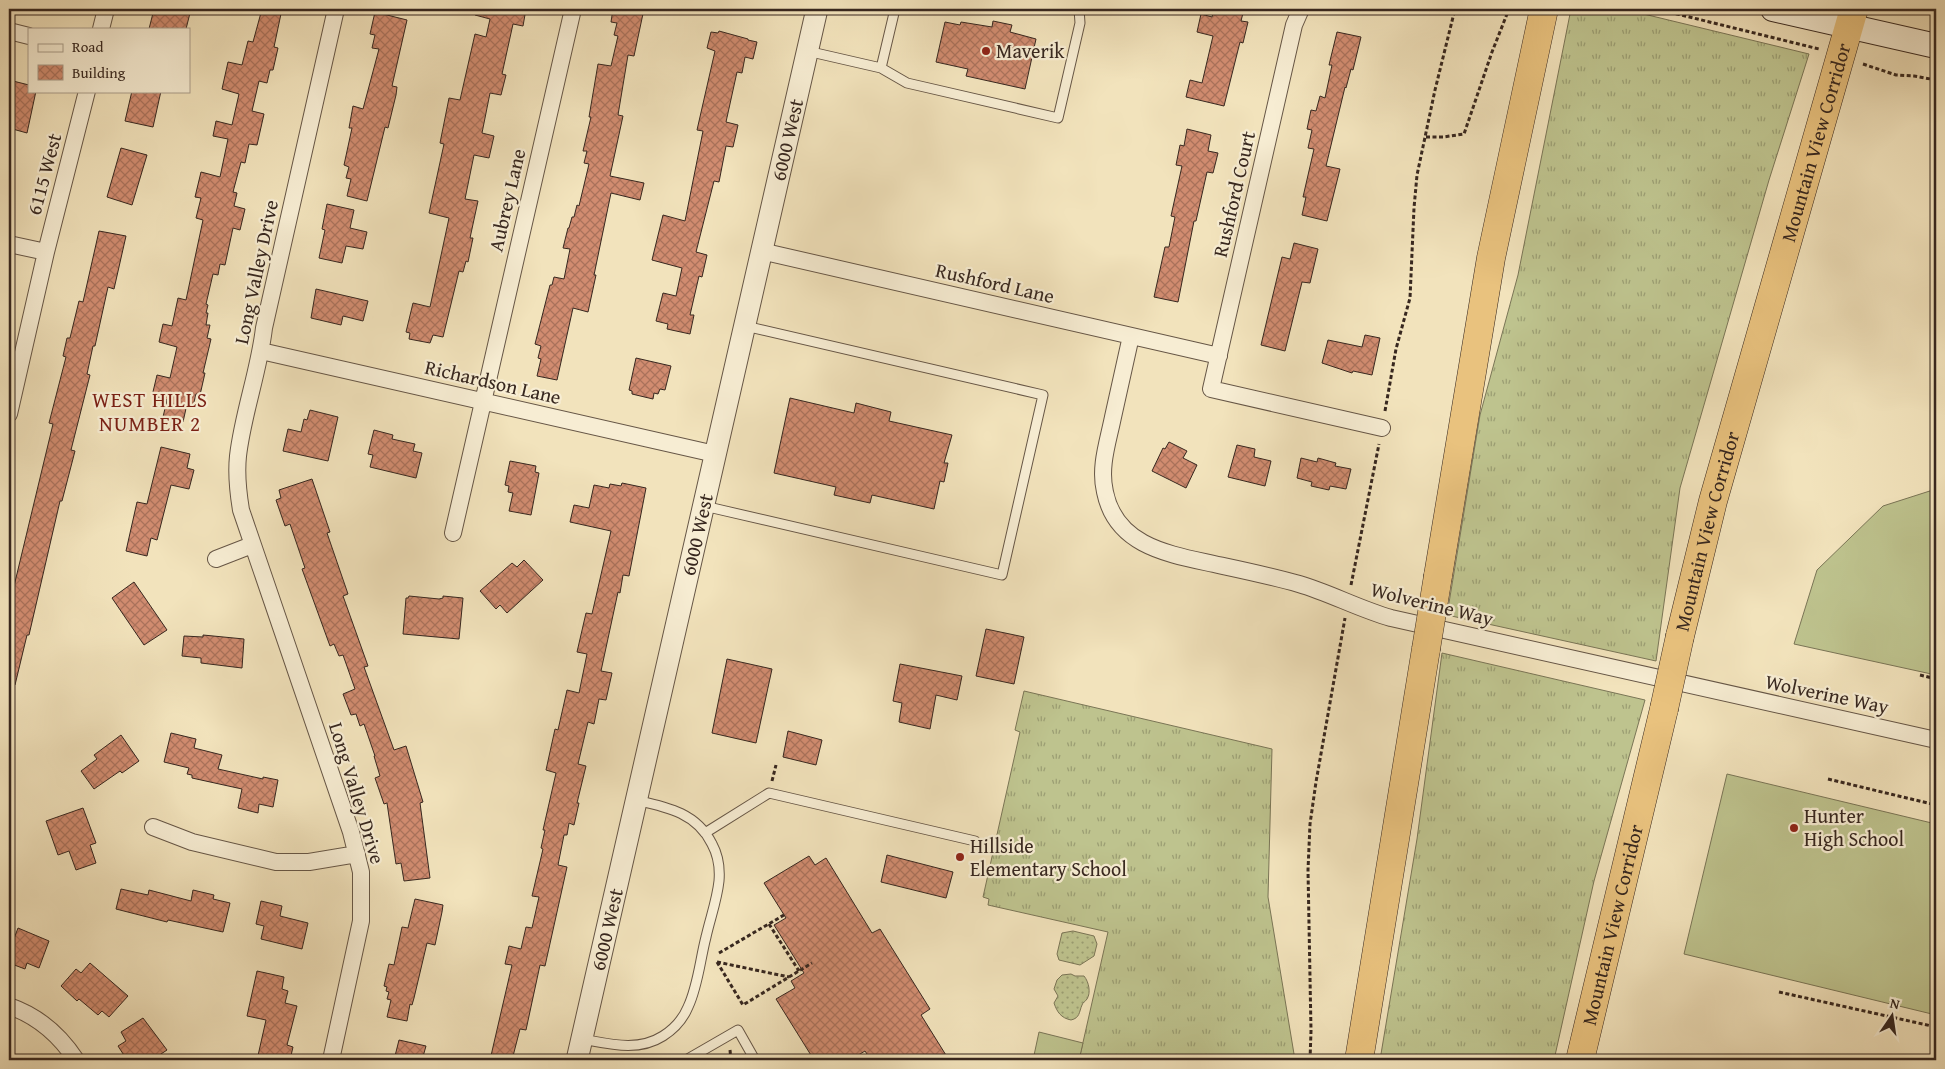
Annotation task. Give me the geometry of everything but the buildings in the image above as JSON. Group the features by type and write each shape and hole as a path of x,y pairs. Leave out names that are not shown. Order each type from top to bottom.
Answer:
{"highway":[{"path":"1359,1060 1491,258 1544,9"},
{"name":"Mountain View Corridor","path":"1580,1060 1713,501 1852,17"}],"main road":[{"path":"1773,9 1852,17 1936,46"}],"street":[{"path":"101,28 106,9"},
{"name":"Long Valley Drive","path":"331,1060 359,936 362,889 357,854 252,544 242,510 237,474 241,439 261,352 264,328 336,9"},
{"name":"Aubrey Lane","path":"453,533 573,9"},
{"name":"6000 West","path":"577,1060 817,9"},
{"name":"Rushford Court","path":"1301,9 1294,25 1211,389 1382,428"},
{"path":"9,31 28,36"},
{"name":"6115 West","path":"9,414 46,252 87,92"},
{"path":"9,244 46,252"},
{"name":"Rushford Lane","path":"761,251 1218,356"},
{"name":"Wolverine Way","path":"1131,336 1106,449 1103,482 1108,504 1114,516 1128,533 1148,546 1174,555 1300,584 1362,609 1391,618 1936,740"},
{"name":"Richardson Lane","path":"261,352 715,454"},
{"path":"216,559 252,544"},
{"path":"153,826 192,842 276,862 309,862 357,854"},
{"path":"9,1006 33,1016 46,1025 76,1060"}],"lane":[{"path":"881,68 895,9"},
{"path":"806,51 881,68 907,83 1058,118 1080,23 1080,9"},
{"path":"703,506 1002,575 1044,395 744,326"},
{"path":"705,833 769,793 975,841"},
{"path":"582,1039 624,1046 638,1046 663,1036 681,1019 692,997 719,882 717,856 705,833 693,820 677,811 636,800"},
{"path":"686,1060 738,1030 755,1060"}],"path":[{"path":"1388,389 1396,349 1410,298 1414,208 1418,175 1435,90 1455,9"},
{"path":"1426,137 1464,134 1509,9"},
{"path":"1657,9 1808,46"},
{"path":"1896,75 1936,80"},
{"path":"1350,588 1375,464"},
{"path":"1310,1060 1308,870 1310,824 1345,618"},
{"path":"1920,675 1936,679"},
{"path":"772,782 776,765"},
{"path":"1828,779 1936,805"},
{"path":"719,953 784,915"},
{"path":"769,924 799,971"},
{"path":"789,977 717,962 743,1005 799,971 812,963"},
{"path":"1779,992 1936,1027"},
{"path":"730,1047 731,1060"}],"green space":[{"path":"1571,9 1623,9 1809,54 1769,180 1680,488 1656,661 1447,615 1480,415 1518,275"},
{"path":"1936,489 1936,675 1794,644 1817,570 1883,506"},
{"path":"1442,653 1645,700 1594,881 1554,1060 1380,1060 1417,839"},
{"path":"1024,691 1272,749 1268,897 1295,1060 1079,1060 1108,932 988,905 989,899 983,897 1020,732 1015,730"},
{"path":"1727,774 1936,824 1936,1015 1684,954"},
{"path":"1073,931 1094,936 1097,944 1094,956 1080,965 1059,960 1057,954 1062,933"},
{"path":"1062,975 1084,976 1089,991 1088,997 1082,1004 1078,1016 1071,1020 1062,1016 1057,1009 1054,1003 1058,996 1054,989 1057,980"},
{"path":"1039,1032 1083,1043 1079,1060 1033,1060"}],"place":[{"name":"Maverik","path":"986,51"},
{"name":"Hunter High School","path":"1794,828"},
{"name":"Hillside Elementary School","path":"960,857"}],"district":[{"name":"WEST HILLS NUMBER 2","path":"150,412"}]}
